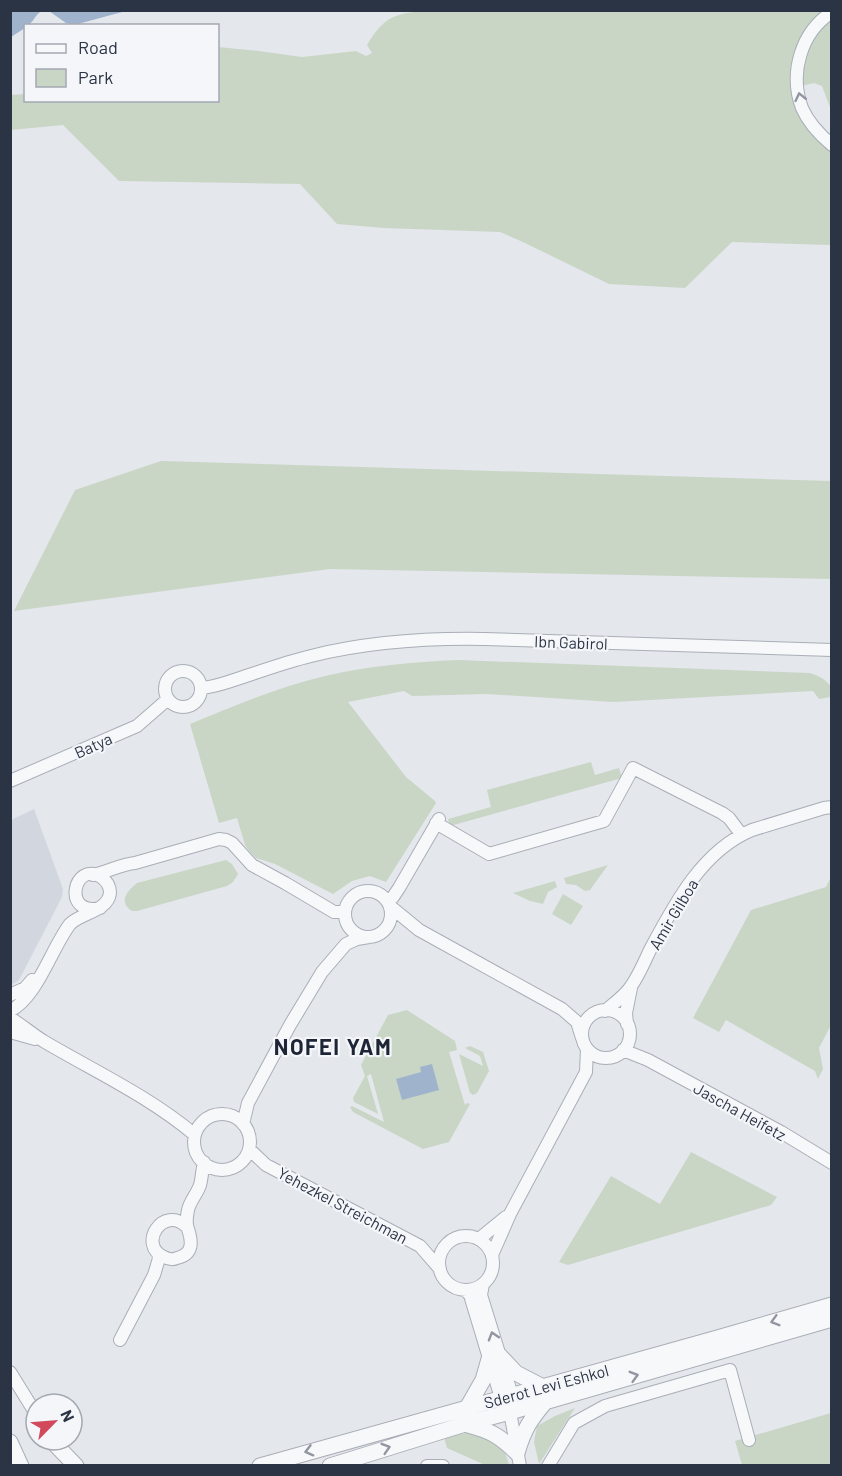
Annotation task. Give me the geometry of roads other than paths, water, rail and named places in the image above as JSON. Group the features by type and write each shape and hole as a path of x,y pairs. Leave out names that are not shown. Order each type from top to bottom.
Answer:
{"street":[{"path":"831,12 821,19 808,36 799,60 796,80 806,115 831,145"},
{"name":"Ibn Gabirol","path":"201,688 218,686 259,671 312,656 366,645 460,639 831,651"},
{"path":"181,671 197,677 201,688 199,698 186,707 176,705 168,699 166,687 167,681 175,673 181,671"},
{"name":"Batya","path":"10,781 137,726 168,699"},
{"path":"322,972 346,944 357,939 378,935 386,929 391,919 389,904 438,820 489,854 604,821 633,768 722,813 729,818 741,834"},
{"name":"Amir Gilboa","path":"627,1024 626,1013 631,988 693,877 723,847 741,834 829,806"},
{"path":"10,995 25,988 32,981 74,906 75,892 83,877 219,839 226,840 237,847 252,865 334,912 345,915"},
{"path":"10,1011 17,1008 35,985 70,924 79,917 100,908 108,900 110,889 121,874 135,863"},
{"path":"93,874 104,879 110,889"},
{"path":"238,1120 341,938 349,900 354,895 366,891 378,893 419,930 562,1009 577,1022 585,1043 596,1056 613,1057 623,1050 629,1038"},
{"path":"76,898 83,907 100,908"},
{"path":"345,915 352,931 363,937 369,937"},
{"path":"386,929 405,927 419,930"},
{"name":"Amir Gilboa","path":"602,1011 631,988"},
{"path":"562,1009 582,1013 602,1011 616,1013 627,1024 629,1038 648,1060"},
{"path":"586,1072 583,1027 593,1015 602,1011"},
{"path":"10,1018 42,1041 117,1082 176,1118 195,1135"},
{"path":"10,1032 42,1041"},
{"path":"623,1050 648,1060"},
{"path":"492,1255 510,1214 586,1072 606,1058"},
{"name":"Jascha Heifetz","path":"648,1060 781,1132 831,1163"},
{"path":"238,1165 245,1158 249,1149 249,1133 238,1120 220,1114 208,1118 195,1135 195,1147 204,1162 217,1169 228,1169 238,1165 266,1165"},
{"path":"176,1118 203,1122"},
{"path":"249,1149 266,1165"},
{"path":"187,1227 189,1209 200,1186 204,1162"},
{"name":"Yehezkel Streichman","path":"266,1165 420,1246"},
{"path":"200,1186 217,1169"},
{"path":"174,1220 187,1227 192,1240 187,1252 176,1259 164,1257 153,1244 154,1232 162,1223 174,1220 189,1209"},
{"path":"479,1239 510,1214"},
{"path":"420,1246 440,1269 449,1284 465,1290 472,1290 483,1284 491,1274 492,1255 479,1239 462,1236 448,1243 440,1257 440,1269"},
{"path":"420,1246 448,1243"},
{"path":"120,1340 164,1257"},
{"path":"466,1408 494,1358 481,1295 483,1284"},
{"path":"465,1290 470,1295 494,1358 510,1412 519,1459"},
{"name":"Sderot Levi Eshkol","path":"330,1466 510,1412 545,1394 714,1339 831,1305"},
{"name":"Sderot Levi Eshkol","path":"260,1466 506,1397 545,1394 831,1319"},
{"path":"494,1358 545,1394 522,1434 519,1459"},
{"path":"548,1466 574,1424 605,1406 730,1370 749,1440"},
{"path":"10,1372 24,1395"},
{"path":"465,1424 487,1430 503,1439 519,1459"},
{"path":"10,1440 21,1466"},
{"path":"10,1440 27,1466"},
{"path":"58,1452 66,1466"},
{"path":"63,1452 76,1466"},
{"path":"427,1466 443,1466"}],"water":[{"path":"11,10 42,10 30,23 24,24 24,29 11,37"},
{"path":"49,11 126,11 78,24 66,23"},
{"path":"432,1064 439,1090 402,1100 396,1079 421,1072 420,1067"}],"district":[{"name":"NOFEI YAM","path":"333,1046"}]}
